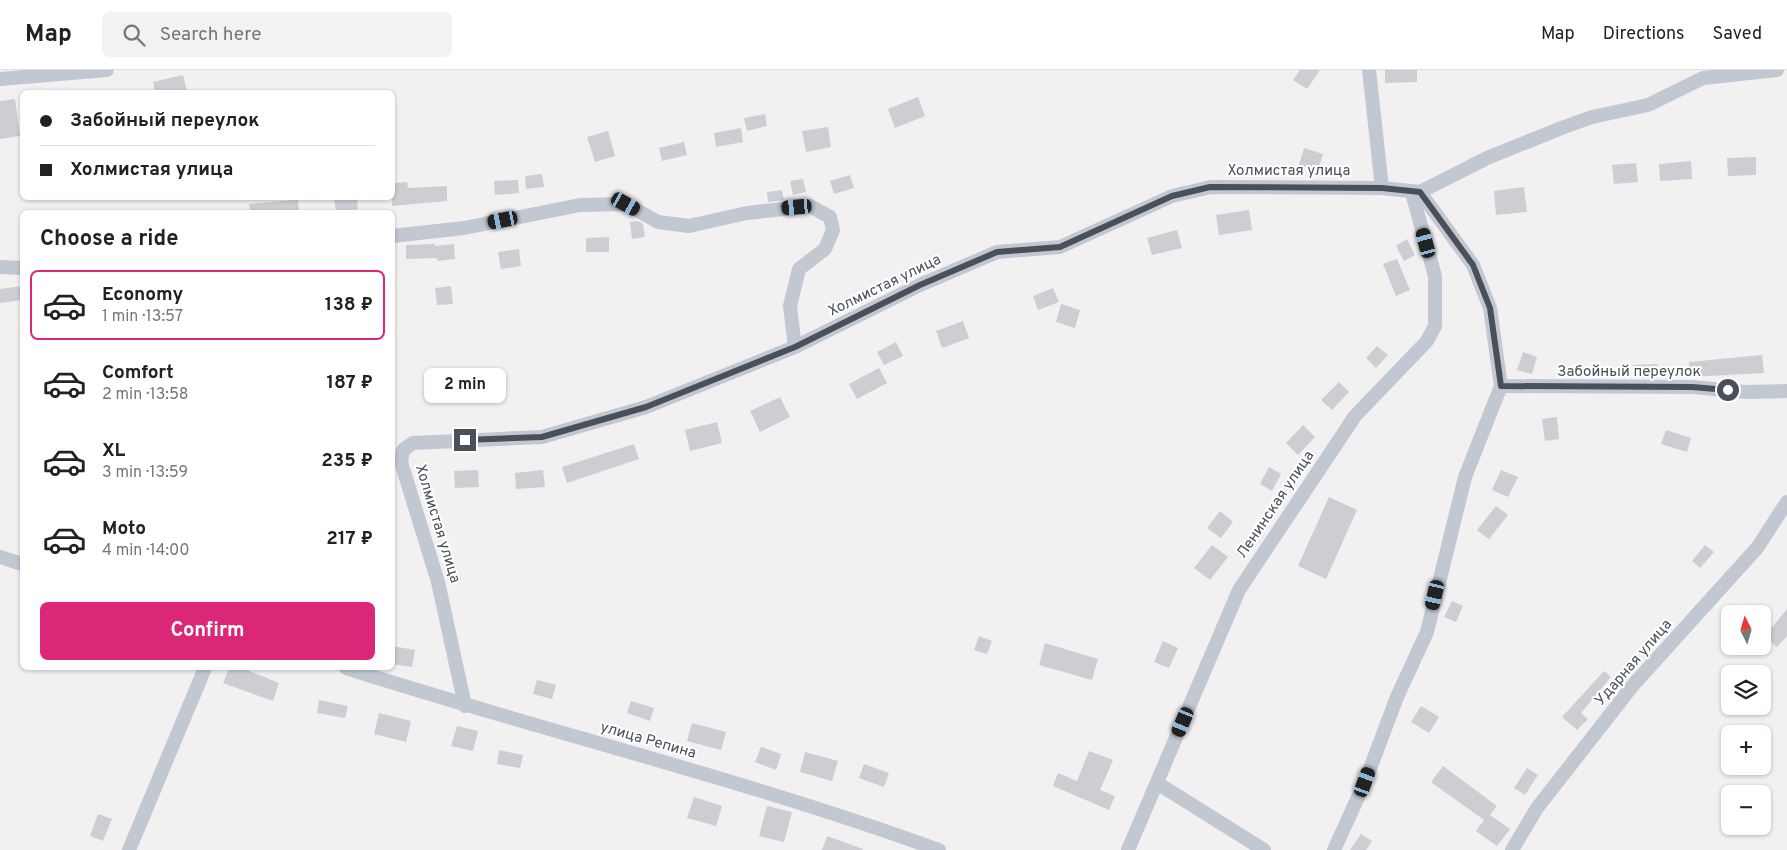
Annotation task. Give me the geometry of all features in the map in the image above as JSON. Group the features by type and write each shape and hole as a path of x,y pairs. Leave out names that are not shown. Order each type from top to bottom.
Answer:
{"street":[{"path":"0,79 107,70"},
{"path":"1369,70 1382,188"},
{"path":"1334,850 1365,782 1397,697 1427,632 1464,477 1501,386 1490,308 1473,265 1416,193 1487,158 1564,127 1592,117 1648,105 1703,78 1777,70"},
{"name":"Холмистая улица","path":"465,706 438,582 401,462 403,450 413,443 542,437 646,407 795,347 920,285 997,252 1060,247 1172,196 1210,187 1382,188 1416,193"},
{"name":"Ленинская улица","path":"1128,850 1239,590 1355,416 1426,341 1435,326 1434,276 1416,193"},
{"path":"395,236 464,228 580,204 626,204 658,222 689,226 747,212 810,206 830,217 833,230 825,249 799,269 790,306 795,347"},
{"path":"0,267 20,268"},
{"name":"Забойный переулок","path":"1501,386 1692,387 1746,392 1787,391"},
{"name":"Ударная улица","path":"1512,850 1537,808 1634,684 1758,548 1787,502"},
{"path":"0,557 20,563"},
{"path":"129,850 204,670"},
{"name":"улица Репина","path":"352,670 465,706 844,816 915,845 939,850"},
{"path":"1157,783 1264,850"}],"building":[{"path":"1300,70 1320,70 1307,89 1293,80"},
{"path":"1385,70 1417,70 1417,82 1385,83"},
{"path":"183,75 187,90 155,90 153,82"},
{"path":"918,97 925,116 895,128 888,109"},
{"path":"15,99 20,136 0,139 0,101"},
{"path":"765,114 767,126 747,131 744,118"},
{"path":"828,127 831,147 806,152 802,131"},
{"path":"741,128 743,142 716,147 714,133"},
{"path":"608,131 615,156 595,162 587,137"},
{"path":"684,142 687,155 662,161 659,148"},
{"path":"1304,148 1323,154 1318,171 1299,165"},
{"path":"1756,157 1756,175 1728,176 1727,158"},
{"path":"1691,161 1692,179 1660,181 1659,164"},
{"path":"1636,163 1638,182 1614,184 1612,165"},
{"path":"542,174 544,187 526,189 525,176"},
{"path":"850,175 854,188 834,194 830,181"},
{"path":"803,179 806,192 793,195 790,181"},
{"path":"518,180 519,193 495,195 494,181"},
{"path":"407,182 408,188 447,186 447,201 392,206 392,200 395,200 395,183"},
{"path":"1524,187 1527,212 1496,215 1494,191"},
{"path":"782,190 784,200 768,202 767,192"},
{"path":"298,200 299,210 250,210 249,204"},
{"path":"334,200 357,200 358,209 336,210"},
{"path":"1249,210 1252,230 1219,235 1216,215"},
{"path":"638,221 643,224 645,237 632,239 630,222"},
{"path":"1177,230 1182,248 1152,255 1147,238"},
{"path":"609,237 609,252 586,252 586,238"},
{"path":"1407,239 1415,255 1404,261 1396,246"},
{"path":"435,244 435,246 454,244 455,259 437,261 437,258 406,259 406,245"},
{"path":"519,249 521,266 501,269 498,252"},
{"path":"1397,259 1410,290 1396,296 1383,264"},
{"path":"20,286 20,300 0,303 0,289"},
{"path":"451,286 453,304 437,305 435,288"},
{"path":"1053,288 1059,302 1038,310 1033,296"},
{"path":"1061,304 1080,310 1075,328 1056,322"},
{"path":"963,321 969,338 942,348 936,331"},
{"path":"896,342 903,356 884,365 877,352"},
{"path":"1377,346 1388,355 1376,368 1366,358"},
{"path":"1523,352 1537,357 1532,374 1517,370"},
{"path":"1762,355 1764,373 1690,377 1689,362"},
{"path":"1657,364 1658,378 1634,378 1633,365"},
{"path":"879,368 887,383 857,399 849,384"},
{"path":"1339,382 1349,392 1332,410 1321,400"},
{"path":"780,397 790,417 760,432 750,411"},
{"path":"1557,417 1559,439 1545,441 1542,419"},
{"path":"717,422 722,443 690,451 685,430"},
{"path":"1303,425 1315,437 1298,455 1286,443"},
{"path":"1666,430 1691,438 1687,452 1661,444"},
{"path":"634,444 639,459 567,483 562,467"},
{"path":"1269,467 1281,474 1272,491 1260,484"},
{"path":"478,470 479,487 455,488 454,471"},
{"path":"543,470 545,487 516,489 515,473"},
{"path":"1501,470 1518,477 1508,497 1492,490"},
{"path":"1329,497 1357,510 1326,579 1298,566"},
{"path":"1496,506 1508,515 1489,539 1477,530"},
{"path":"1220,511 1233,522 1221,538 1207,528"},
{"path":"1212,545 1228,557 1210,580 1194,568"},
{"path":"1705,545 1714,552 1700,568 1692,561"},
{"path":"1452,601 1463,606 1456,622 1444,617"},
{"path":"1787,609 1787,636 1777,647 1771,642 1771,628"},
{"path":"979,636 992,641 987,654 974,650"},
{"path":"1163,641 1178,648 1169,668 1154,662"},
{"path":"1045,643 1098,659 1092,680 1039,665"},
{"path":"395,647 415,650 412,667 395,664"},
{"path":"228,670 247,670 279,683 273,701 223,683"},
{"path":"1604,671 1611,677 1581,713 1588,719 1577,730 1562,717"},
{"path":"537,680 556,685 552,699 533,694"},
{"path":"319,700 348,706 345,718 317,713"},
{"path":"631,701 654,708 650,721 627,713"},
{"path":"1421,706 1439,717 1429,733 1411,722"},
{"path":"379,713 411,721 406,742 374,734"},
{"path":"692,723 726,732 721,750 687,741"},
{"path":"457,726 478,731 473,751 451,746"},
{"path":"761,747 781,754 776,770 755,762"},
{"path":"499,750 523,755 520,768 497,764"},
{"path":"1089,751 1113,760 1100,790 1115,796 1109,810 1053,786 1058,773 1077,781"},
{"path":"805,752 838,761 832,781 800,772"},
{"path":"864,764 889,773 884,787 859,778"},
{"path":"1443,766 1497,806 1490,815 1510,829 1497,846 1476,831 1484,820 1431,782"},
{"path":"1527,768 1538,775 1525,795 1514,788"},
{"path":"694,797 722,806 716,826 687,818"},
{"path":"767,806 792,812 784,842 759,836"},
{"path":"98,814 112,819 103,841 90,836"},
{"path":"1361,834 1372,841 1366,850 1350,850"},
{"path":"827,836 863,849 863,850 822,850"}],"route":[{"path":"465,440 542,437 646,407 795,347 920,285 997,252 1060,247 1172,196 1210,187 1382,188 1412,193 1420,192 1473,265 1490,308 1501,386 1552,388 1692,387 1728,390"}]}
